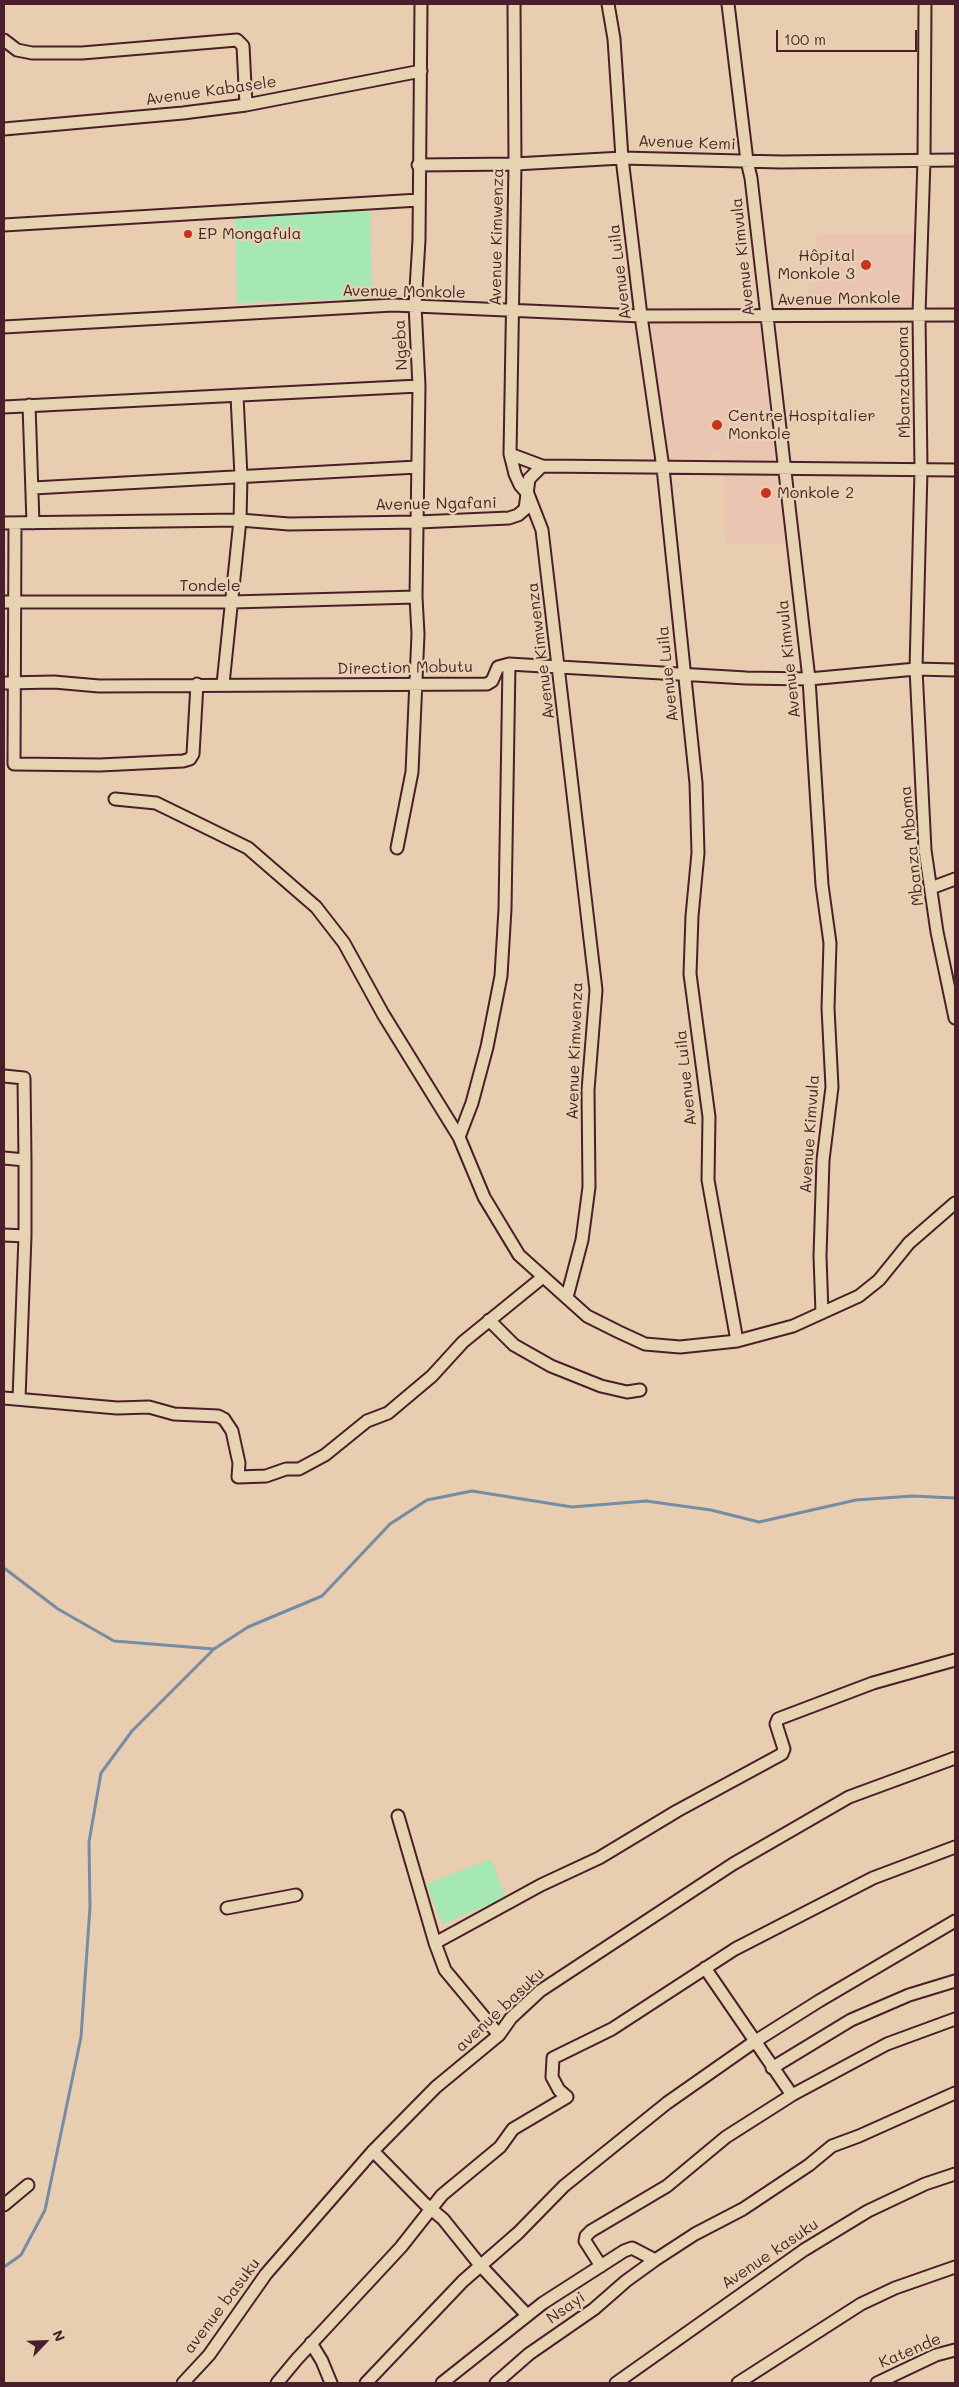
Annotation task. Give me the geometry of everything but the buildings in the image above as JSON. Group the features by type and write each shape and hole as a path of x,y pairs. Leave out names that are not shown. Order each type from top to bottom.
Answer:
{"street":[{"name":"Ngeba","path":"397,848 412,772 418,634 416,598 419,386 415,305 419,200 418,165 422,4"},
{"name":"Avenue Kimwenza","path":"514,4 515,164 510,454 515,474 520,485 528,494 542,530 560,666 596,990 588,1090 589,1187 582,1240 567,1297"},
{"name":"Avenue Luila","path":"608,4 614,39 622,158 662,468 697,803 698,853 692,916 690,974 709,1116 708,1180 737,1341"},
{"name":"Avenue Kimvula","path":"728,4 747,161 751,178 783,468 809,678 822,885 830,943 828,1008 832,1087 823,1160 820,1256 822,1313"},
{"name":"Mbanzabooma","path":"916,669 921,470 919,314 924,160 925,4"},
{"path":"4,40 17,50 32,53 74,53 237,40 243,46 246,105"},
{"name":"Avenue Kabasele","path":"4,129 183,113 246,105 421,71"},
{"name":"Avenue Kemi","path":"418,165 515,164 622,158 747,161 955,160"},
{"path":"4,224 419,200"},
{"name":"Avenue Monkole","path":"4,326 226,313 415,305 641,316 955,315"},
{"path":"4,407 419,386"},
{"path":"223,684 240,520 241,476 237,396"},
{"path":"29,405 34,523"},
{"path":"510,454 542,466 955,470"},
{"name":"Avenue Ngafani","path":"10,523 240,520 289,524 418,522 509,518 518,515 525,509 531,475 542,466"},
{"path":"33,488 417,467"},
{"path":"10,523 9,764 100,765 184,762 193,754 197,684"},
{"name":"Tondele","path":"10,602 232,602 416,598"},
{"path":"459,1137 472,1103 488,1047 501,976 506,908 509,664 746,678 809,678 916,669 955,670"},
{"name":"Direction Mobutu","path":"9,683 54,682 99,686 488,684 498,667 509,664"},
{"name":"Mbanza Mboma","path":"916,669 925,850 937,932 955,1018"},
{"path":"115,799 156,803 248,848 316,907 344,943 383,1014 459,1137 484,1197 519,1255 587,1316 645,1344 680,1347 737,1341 793,1326 856,1298 879,1280 910,1243 955,1203"},
{"path":"931,888 955,880"},
{"path":"4,1076 24,1078 25,1236 19,1399"},
{"path":"4,1158 25,1160"},
{"path":"4,1234 25,1236"},
{"path":"4,1398 117,1408 149,1407 174,1414 218,1416 229,1424 232,1431 239,1463 238,1477 266,1476 286,1469 304,1467 325,1455 367,1420 388,1413 432,1376 463,1342 542,1277"},
{"path":"489,1320 514,1345 551,1366 601,1386 628,1392 640,1390"},
{"path":"435,1943 541,1885 599,1858 677,1811 782,1754 784,1749 776,1724 778,1719 873,1683 955,1660"},
{"name":"avenue basuku","path":"182,2383 209,2354 266,2274 373,2151 436,2087 499,2035 511,2018 552,1981 733,1864 849,1797 955,1758"},
{"path":"398,1816 435,1943 445,1970 499,2035"},
{"path":"277,2383 311,2343 388,2262 442,2195 500,2147 513,2129 567,2097 559,2090 552,2077 553,2058 612,2030 735,1949 867,1881 955,1847"},
{"path":"227,1908 296,1895"},
{"path":"366,2383 480,2265 518,2233 564,2186 668,2103 754,2042 888,1959 955,1922"},
{"path":"705,1968 792,2095"},
{"path":"772,2068 851,2020 909,1995 955,1982"},
{"path":"600,2266 585,2241 586,2236 591,2231 667,2186 726,2137 792,2095 887,2044 955,2019"},
{"name":"Nsayi","path":"496,2383 529,2354 594,2309 626,2281 696,2234 743,2209 809,2165 832,2146 859,2136 955,2093"},
{"path":"373,2151 448,2224 480,2265 527,2315"},
{"name":"Avenue kasuku","path":"616,2383 804,2250 868,2211 925,2184 955,2174"},
{"path":"4,2205 28,2185"},
{"path":"442,2383 527,2315 628,2248 656,2260"},
{"path":"738,2383 861,2304 895,2288 955,2268"},
{"path":"311,2343 322,2361 331,2383"},
{"name":"Katende","path":"877,2383 936,2355 955,2350"}],"shaded area":[{"name":"Hôpital Monkole 3","path":"817,234 920,234 914,307 805,309"},
{"name":"Centre Hospitalier Monkole","path":"646,318 761,319 789,545 726,543 722,457 719,453 713,453 709,459 663,460"}],"green space":[{"path":"370,204 372,298 237,303 235,211"},
{"path":"491,1859 506,1898 442,1924 426,1884"}],"waterway":[{"path":"4,1568 58,1609 114,1641 214,1649 248,1627 322,1596 390,1524 427,1500 472,1491 572,1507 646,1501 711,1510 759,1522 856,1500 912,1496 955,1498"},
{"path":"4,2267 21,2255 45,2210 81,2037 90,1907 89,1842 101,1773 132,1731 214,1649"}],"place":[{"name":"EP Mongafula","path":"188,234"},
{"name":"Hôpital Monkole 3","path":"866,265"},
{"name":"Centre Hospitalier Monkole","path":"717,425"},
{"name":"Monkole 2","path":"766,493"}]}
